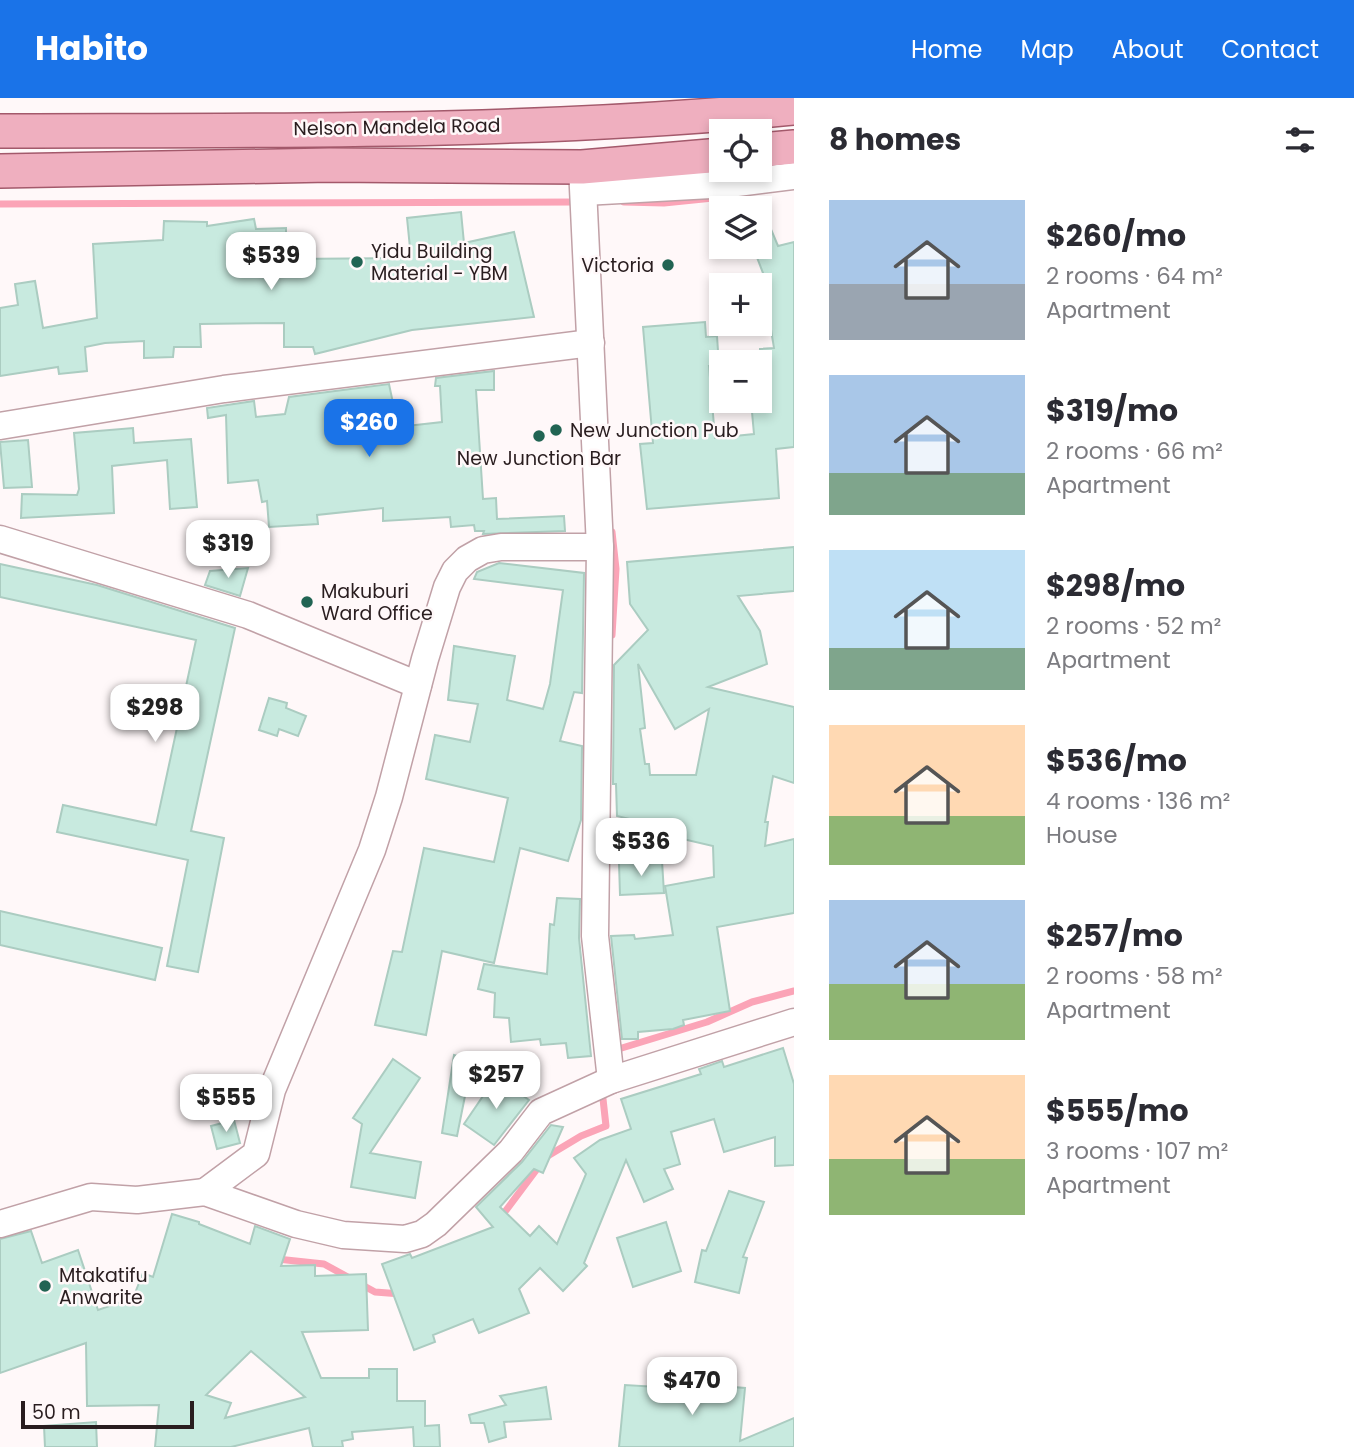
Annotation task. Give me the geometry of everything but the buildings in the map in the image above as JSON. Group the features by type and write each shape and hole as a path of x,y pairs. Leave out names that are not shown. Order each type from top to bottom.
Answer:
{"main road":[{"name":"Nelson Mandela Road","path":"0,131 333,130 661,121 794,108"},
{"path":"772,149 794,147"},
{"name":"Nelson Mandela Road","path":"0,171 330,165 583,180 709,157"}],"street":[{"path":"611,1080 595,936 600,547 583,180 729,184 794,176"},
{"path":"0,426 224,389 591,343"},
{"path":"0,539 248,615 418,685"},
{"path":"205,1192 256,1154 272,1090 372,850 447,587 455,571 467,559 483,550 501,547 600,547"},
{"path":"0,1224 91,1197 137,1200 205,1192 296,1224 343,1235 405,1239 422,1234 436,1224 511,1151 541,1112 611,1080 794,1022"}],"waterway":[{"path":"624,202 664,203 709,198"},
{"path":"0,204 577,202"},
{"path":"612,532 616,569 612,635"},
{"path":"612,1051 707,1022 752,1002 794,991"},
{"path":"501,1217 546,1157 581,1136 606,1126 602,1090"},
{"path":"277,1259 324,1264 375,1292 401,1294"}],"place":[{"name":"Yidu Building Material - YBM","path":"357,262"},
{"name":"Victoria","path":"668,265"},
{"name":"New Junction Pub","path":"556,430"},
{"name":"New Junction Bar","path":"539,436"},
{"name":"Makuburi Ward Office","path":"307,602"},
{"name":"Mtakatifu Anwarite","path":"45,1286"}]}
